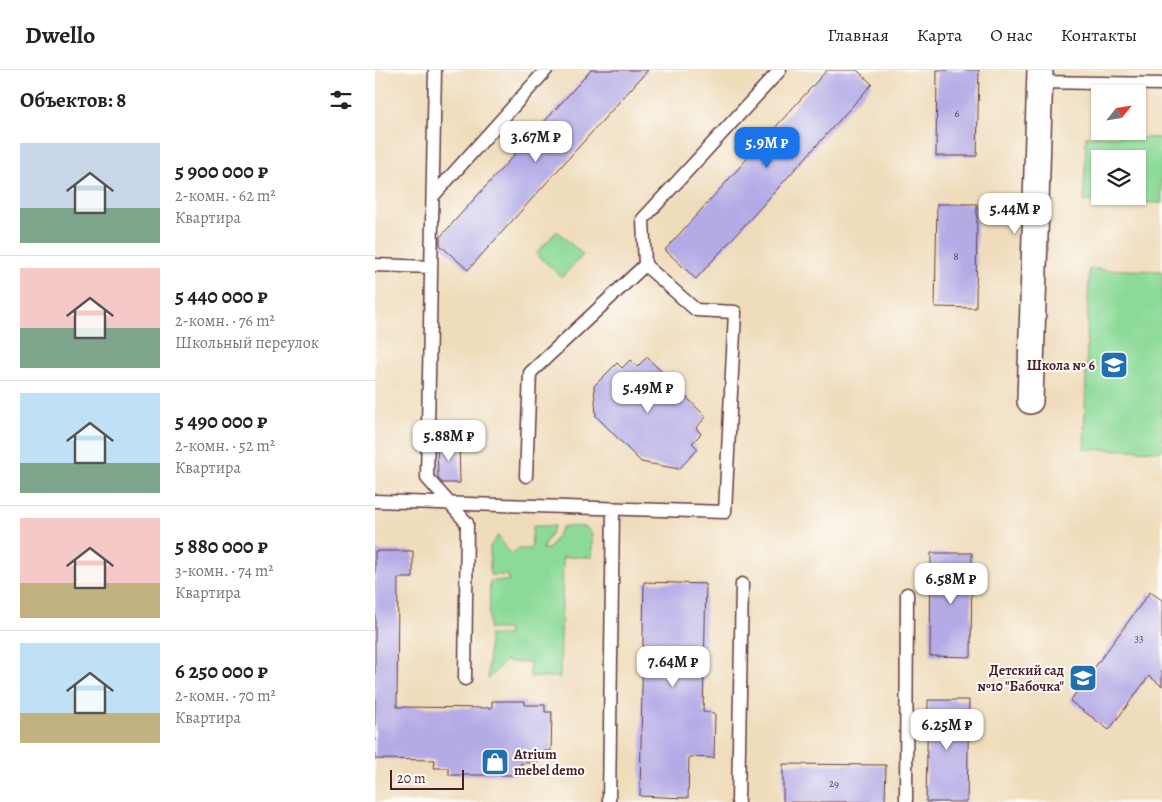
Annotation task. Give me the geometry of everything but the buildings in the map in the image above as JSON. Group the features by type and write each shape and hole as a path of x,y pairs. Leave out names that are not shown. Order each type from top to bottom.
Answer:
{"street":[{"path":"1030,401 1040,76"}],"lane":[{"path":"435,70 427,478 467,523 465,679"},
{"path":"433,196 546,70"},
{"path":"375,501 725,512 735,312 696,310 645,265 643,218 780,70"},
{"path":"1040,76 1162,84"},
{"path":"375,265 431,267"},
{"path":"525,476 530,373 645,265"},
{"path":"609,802 613,509"},
{"path":"737,802 742,584"},
{"path":"906,802 907,594"}],"green space":[{"path":"1086,136 1091,136 1091,140 1146,140 1146,138 1162,138 1162,203 1146,203 1146,150 1091,150 1091,201 1084,201"},
{"path":"557,231 583,255 562,277 536,254"},
{"path":"1089,269 1162,271 1162,451 1084,449"},
{"path":"533,526 555,526 542,549 549,549 563,526 586,527 592,534 592,557 563,557 560,677 530,677 530,662 507,662 507,659 488,679 489,635 508,635 507,629 489,629 490,581 509,581 508,575 490,575 490,547 498,535 510,554 518,549 531,549"}],"place":[{"name":"Школа № 6","path":"1114,365"},
{"name":"Детский сад №10 \"Бабочка\"","path":"1083,678"},
{"name":"Atrium mebel demo","path":"495,762"}]}
